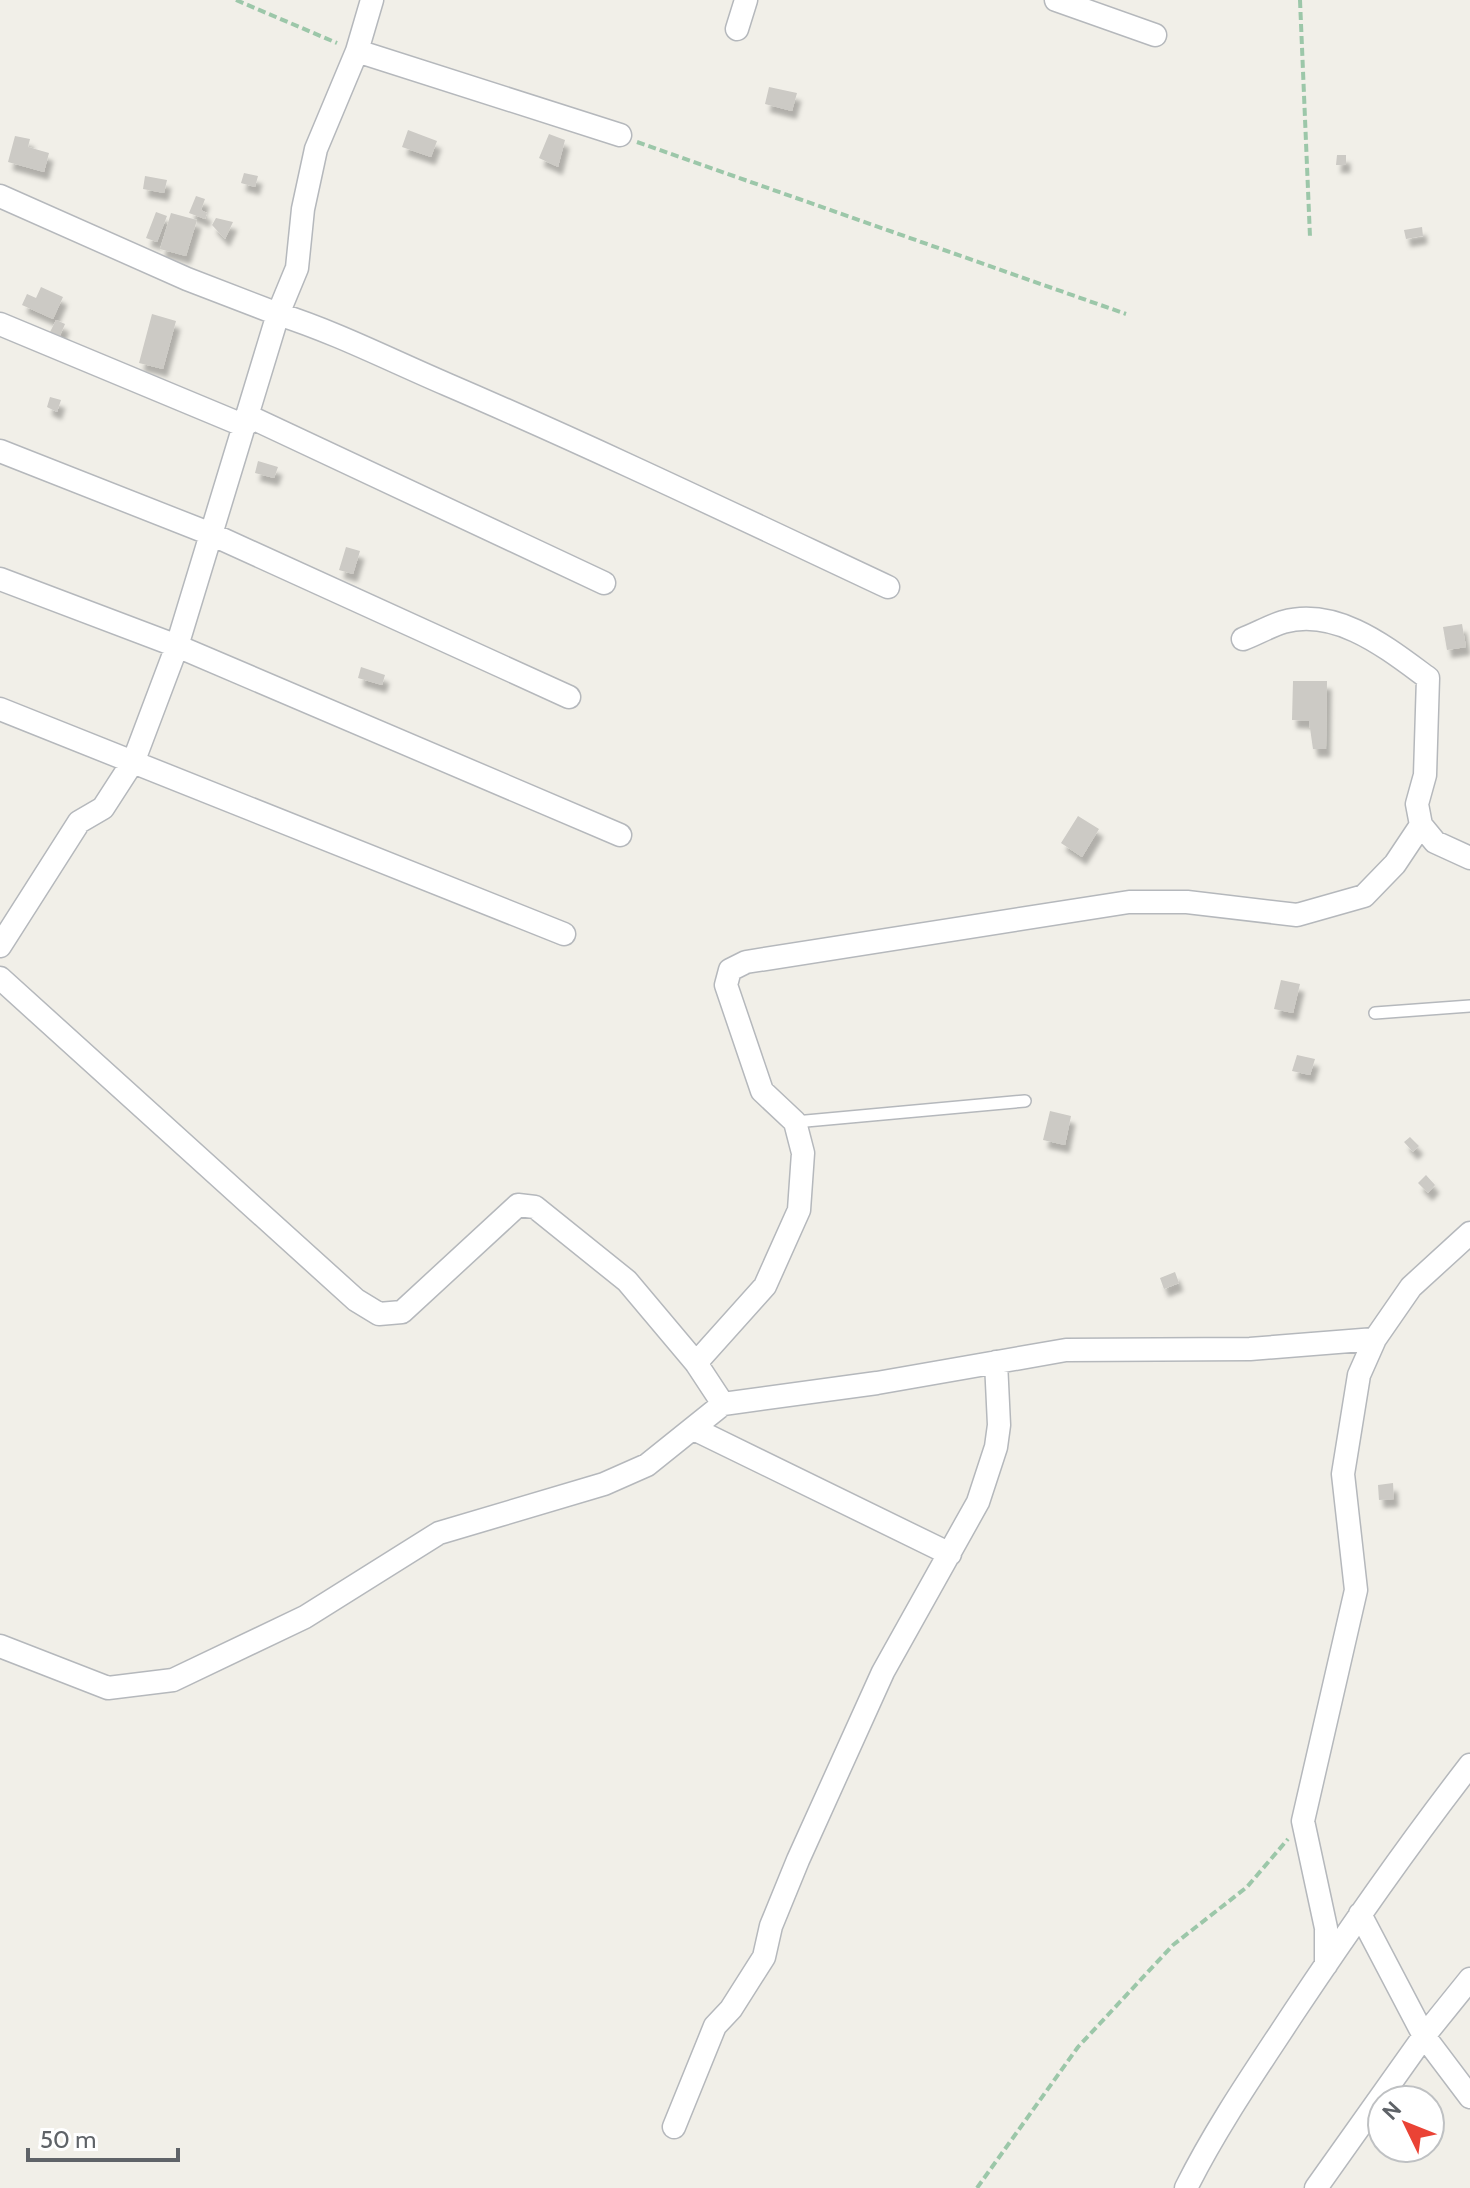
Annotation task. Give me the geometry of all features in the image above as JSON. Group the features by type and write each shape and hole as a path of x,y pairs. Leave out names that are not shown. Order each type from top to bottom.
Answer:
{"street":[{"path":"0,946 79,822 103,808 134,760 177,646 278,314 297,268 305,198 316,149 357,51 372,0"},
{"path":"737,29 746,0"},
{"path":"1056,0 1155,35"},
{"path":"357,51 620,135"},
{"path":"0,196 187,279 321,328 356,346 575,439 888,587"},
{"path":"0,324 247,421 604,583"},
{"path":"0,451 211,534 569,697"},
{"path":"0,579 177,646 620,835"},
{"path":"1243,639 1284,622 1311,619 1340,622 1428,678 1425,775 1417,804 1421,825 1435,842 1470,858"},
{"path":"0,709 564,934"},
{"path":"696,1363 765,1286 799,1210 803,1153 795,1122 762,1091 726,985 730,970 746,962 1129,902 1187,902 1297,915 1364,896 1395,864 1421,825"},
{"path":"0,978 356,1300 379,1314 402,1312 518,1205 535,1207 627,1281 696,1363 723,1404"},
{"path":"1326,1965 1326,1928 1303,1821 1356,1590 1343,1474 1359,1375 1375,1339 1411,1287 1470,1233"},
{"path":"0,1646 108,1688 173,1680 305,1617 439,1533 604,1484 647,1465 723,1404 1066,1350 1250,1349 1375,1339"},
{"path":"674,2127 715,2026 731,2009 764,1957 771,1926 798,1860 883,1672 978,1502 996,1447 999,1414 996,1362"},
{"path":"694,1429 950,1554"},
{"path":"1186,2188 1213,2135 1360,1914 1470,1765"},
{"path":"1360,1914 1424,2036 1470,2097"},
{"path":"1316,2188 1424,2036 1470,1979"}],"lane":[{"path":"1375,1013 1470,1006"},
{"path":"795,1122 1025,1101"}],"path":[{"path":"236,0 357,51"},
{"path":"1300,0 1310,237"},
{"path":"620,135 1126,314"},
{"path":"977,2188 1078,2047 1173,1945 1247,1887 1303,1821"}],"building":[{"path":"769,87 797,93 792,111 765,104"},
{"path":"408,130 437,141 431,157 402,147"},
{"path":"549,134 565,140 558,167 539,158"},
{"path":"15,136 30,139 28,147 49,153 44,172 8,162"},
{"path":"1337,155 1346,155 1346,165 1336,165"},
{"path":"244,173 258,176 255,187 241,183"},
{"path":"145,176 167,180 164,193 143,189"},
{"path":"196,196 205,199 201,210 207,213 205,219 189,213"},
{"path":"156,212 167,216 157,242 146,238"},
{"path":"171,213 197,220 186,256 160,249"},
{"path":"216,218 233,222 225,239 212,225"},
{"path":"1422,227 1423,236 1406,239 1404,230"},
{"path":"41,287 63,297 53,319 22,305 27,294 36,298"},
{"path":"152,314 176,321 163,369 139,363"},
{"path":"56,320 65,324 59,338 49,334"},
{"path":"50,397 61,400 57,412 47,407"},
{"path":"258,461 278,467 274,478 255,473"},
{"path":"346,547 360,551 353,574 339,570"},
{"path":"1462,624 1466,647 1447,650 1443,627"},
{"path":"361,667 385,675 382,685 358,678"},
{"path":"1293,681 1327,681 1326,749 1313,749 1309,721 1292,720"},
{"path":"1078,816 1099,829 1082,857 1061,843"},
{"path":"1281,980 1300,984 1293,1013 1274,1009"},
{"path":"1297,1055 1315,1059 1310,1075 1292,1071"},
{"path":"1050,1111 1071,1116 1065,1145 1043,1140"},
{"path":"1410,1137 1419,1146 1413,1152 1404,1142"},
{"path":"1426,1175 1435,1185 1428,1193 1418,1183"},
{"path":"1175,1272 1179,1283 1164,1289 1160,1278"},
{"path":"1393,1483 1394,1499 1379,1500 1378,1485"}]}
